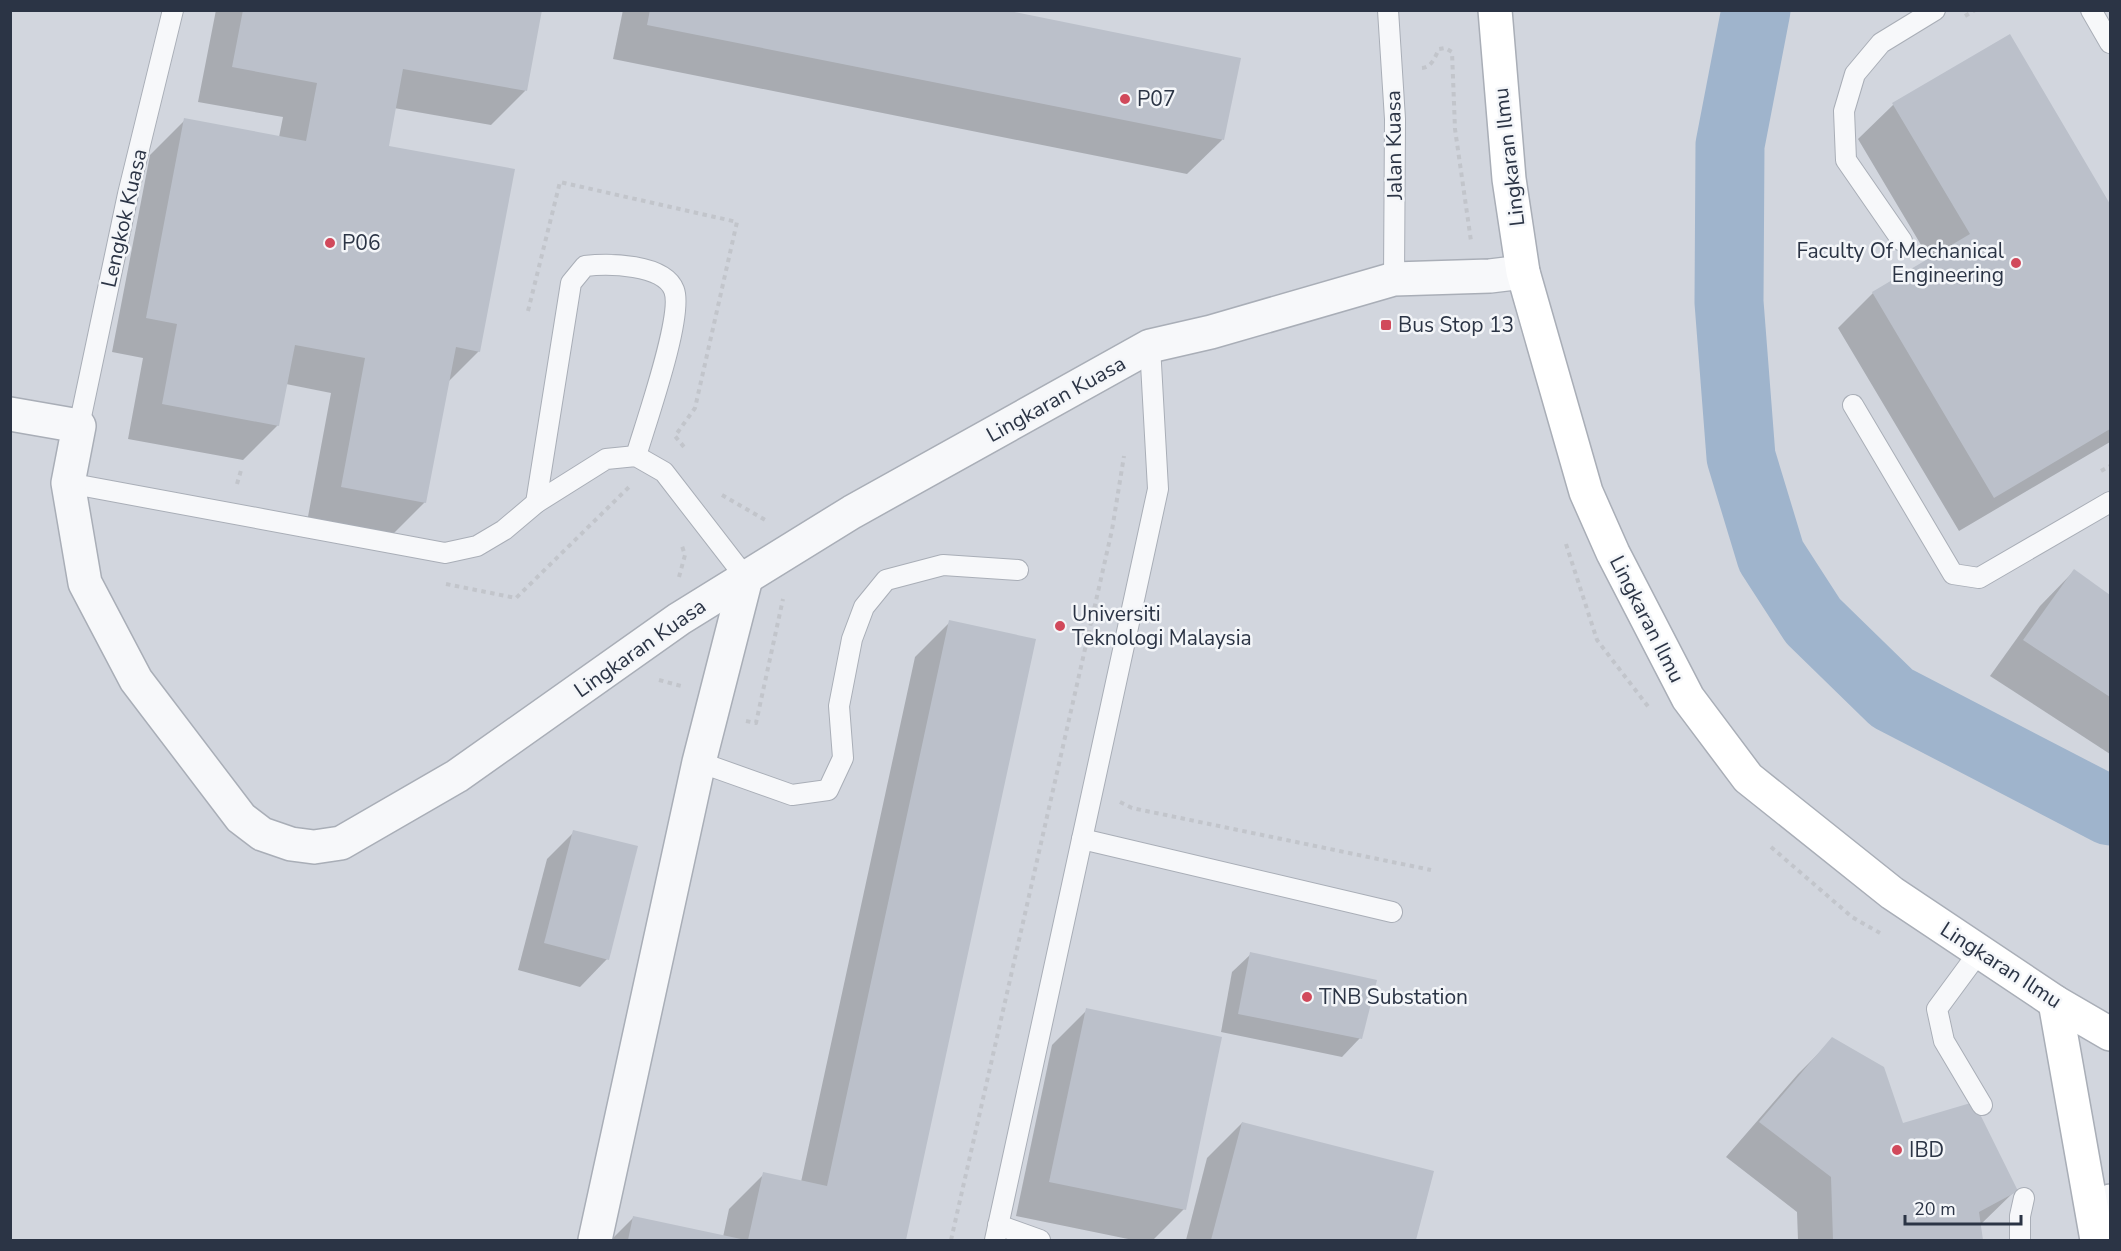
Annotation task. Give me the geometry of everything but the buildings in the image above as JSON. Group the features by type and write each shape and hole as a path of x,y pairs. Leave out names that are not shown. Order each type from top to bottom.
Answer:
{"street":[{"name":"Lingkaran Ilmu","path":"1495,10 1509,179 1523,272 1586,492 1613,553 1688,698 1748,777 1892,892 2055,1002 2110,1034"},
{"name":"Lingkaran Kuasa","path":"79,426 68,483 85,583 136,680 241,818 262,834 291,844 315,847 341,843 457,776 679,619 852,512 1150,346 1212,332 1394,279 1490,276 1523,272"},
{"path":"10,414 79,426"},
{"path":"595,1240 699,762 746,578"},
{"path":"2055,1002 2097,1240"},
{"path":"2103,1240 2110,1201"}],"lane":[{"name":"Lengkok Kuasa","path":"79,426 128,194 173,10"},
{"name":"Jalan Kuasa","path":"1388,10 1395,119 1394,279"},
{"path":"1902,241 1846,160 1844,111 1855,74 1881,43 1935,10"},
{"path":"2091,10 2110,43"},
{"path":"536,503 571,283 585,267 604,264 649,270 667,279 675,291 675,318 636,456"},
{"path":"1040,1240 997,1233 1158,489 1150,346"},
{"path":"1853,405 1953,574 1979,578 2110,502"},
{"path":"68,483 445,553 486,541 504,530 536,503 606,459 636,456 664,472 746,578"},
{"path":"699,762 792,795 828,790 843,758 839,706 852,639 864,607 886,580 943,565 1018,570"},
{"path":"1082,839 1392,912"},
{"path":"1979,952 1941,1000 1937,1016 1944,1041 1982,1104"},
{"path":"2020,1240 2020,1216 2024,1198"}],"path":[{"path":"1418,68 1427,67 1439,49 1445,48 1452,52 1455,129 1472,250"},
{"path":"528,311 560,182 737,222 694,408 675,436 688,453"},
{"path":"951,1240 1109,542 1124,448"},
{"path":"236,488 242,467"},
{"path":"714,486 721,495 766,522 777,517"},
{"path":"711,717 756,723 785,591"},
{"path":"651,677 683,686"},
{"path":"1120,792 1119,801 1132,808 1431,870"}],"shaded area":[{"name":"Universiti Teknologi Malaysia","path":"11,11 2110,11 2110,1240 11,1240"}],"waterway":[{"path":"1756,10 1730,145 1729,302 1741,457 1771,556 1813,621 1892,698 2110,811"}],"place":[{"name":"P07","path":"1125,99"},
{"name":"P06","path":"330,243"},
{"name":"Faculty Of Mechanical Engineering","path":"2016,263"},
{"name":"Bus Stop 13","path":"1386,325"},
{"name":"Universiti Teknologi Malaysia","path":"1060,626"},
{"name":"TNB Substation","path":"1307,997"},
{"name":"IBD","path":"1897,1150"}]}
